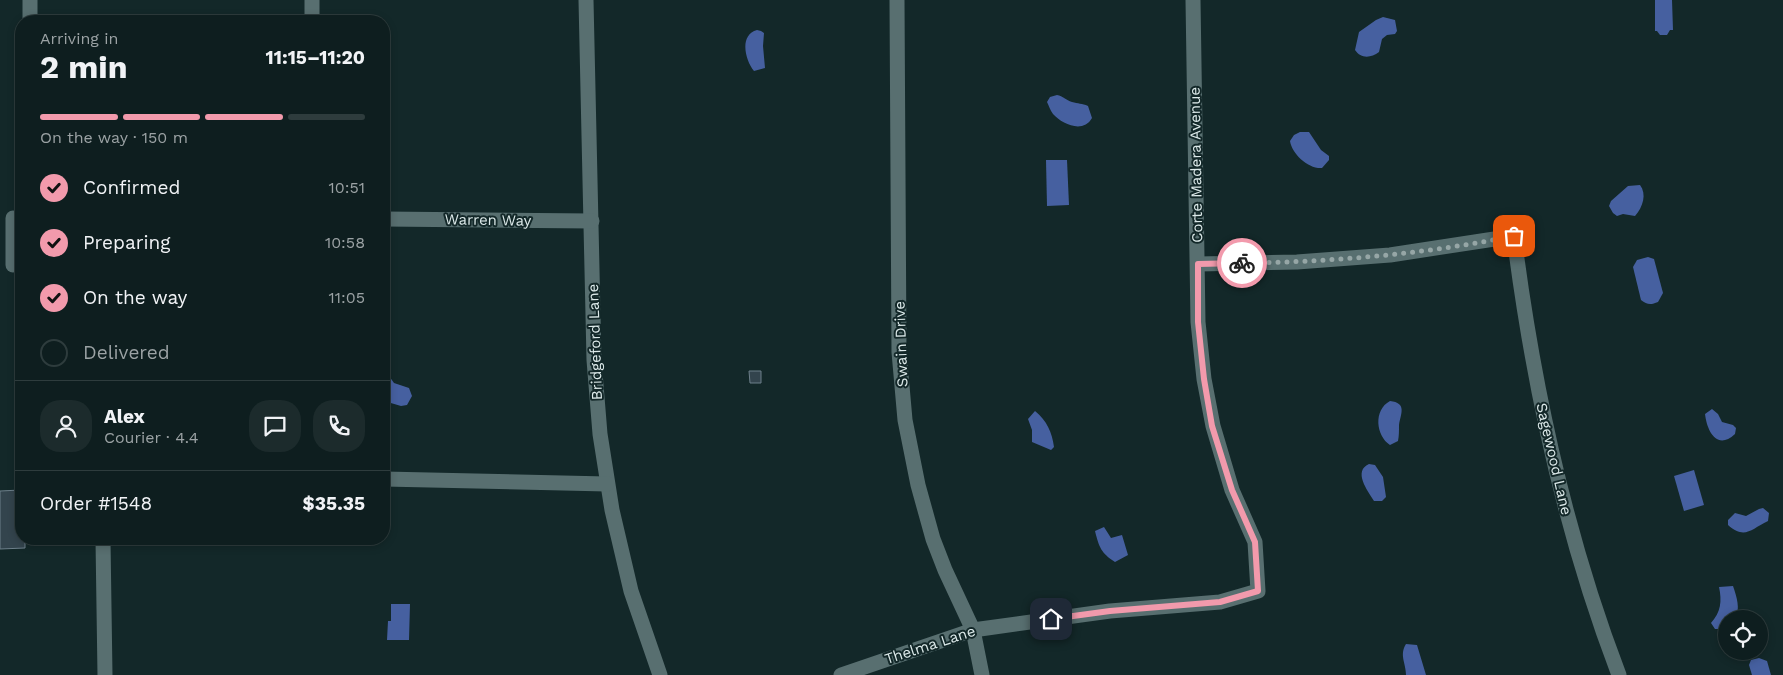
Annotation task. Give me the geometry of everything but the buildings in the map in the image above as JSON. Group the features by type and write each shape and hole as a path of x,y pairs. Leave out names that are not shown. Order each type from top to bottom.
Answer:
{"street":[{"path":"30,0 30,15"},
{"path":"312,0 312,15"},
{"name":"Bridgeford Lane","path":"586,0 594,360 600,434 612,510 631,591 660,675"},
{"name":"Swain Drive","path":"898,0 899,352 905,420 918,485 933,539 973,630 982,675"},
{"name":"Corte Madera Avenue","path":"1193,0 1198,322 1204,379 1212,426 1232,490 1255,542 1258,591"},
{"path":"12,218 13,264"},
{"name":"Warren Way","path":"390,219 592,221"},
{"name":"Sagewood Lane","path":"1198,264 1297,262 1390,255 1514,236 1534,371 1553,464 1577,551 1619,675"},
{"path":"390,479 608,484"},
{"path":"103,545 105,675"},
{"name":"Thelma Lane","path":"841,675 973,630 1110,611 1220,602 1258,591"}],"water":[{"path":"1655,0 1672,0 1673,30 1670,30 1667,35 1660,35 1655,31"},
{"path":"1383,17 1395,20 1397,31 1395,34 1387,35 1382,39 1379,52 1376,54 1366,57 1360,55 1355,50 1359,32"},
{"path":"757,30 764,33 765,68 754,71 748,61 745,48 748,37"},
{"path":"1057,95 1072,102 1088,106 1092,118 1083,126 1072,126 1057,118 1050,110 1047,102 1050,97"},
{"path":"1300,132 1309,132 1321,150 1329,156 1329,160 1322,168 1311,166 1297,156 1290,141 1294,135"},
{"path":"1046,160 1067,160 1069,205 1047,206"},
{"path":"1640,185 1644,196 1640,209 1635,216 1623,214 1617,216 1613,213 1609,206 1611,201 1628,186"},
{"path":"1648,257 1654,259 1663,293 1658,302 1651,304 1641,300 1633,267 1637,260"},
{"path":"390,377 394,383 409,388 412,396 407,405 401,406 390,403"},
{"path":"1390,401 1401,406 1402,413 1398,441 1390,445 1382,436 1378,423 1381,410"},
{"path":"1712,409 1718,414 1722,422 1733,425 1736,428 1735,434 1729,439 1718,440 1708,427 1705,414"},
{"path":"1035,411 1046,423 1052,436 1054,447 1051,450 1032,442 1032,430 1028,419"},
{"path":"1369,464 1375,465 1383,477 1386,497 1382,501 1374,501 1363,481 1362,471"},
{"path":"1694,470 1704,505 1684,511 1674,476"},
{"path":"1763,508 1769,513 1768,521 1748,532 1739,532 1728,525 1728,520 1735,513 1746,516"},
{"path":"1104,527 1111,538 1122,535 1128,555 1115,562 1107,556 1099,545 1095,531"},
{"path":"1733,586 1737,599 1738,610 1719,610 1719,587"},
{"path":"391,604 410,604 409,640 387,640 388,621 391,621"},
{"path":"1718,612 1718,629 1715,629 1711,623"},
{"path":"1406,644 1417,645 1426,675 1406,675 1403,652"},
{"path":"1751,660 1767,661 1771,675 1752,675 1749,665"}],"way so far":[{"path":"1242,263 1297,262 1390,255 1514,236"}],"route":[{"path":"1051,619 1110,611 1220,602 1258,591 1255,542 1232,490 1212,426 1204,379 1198,322 1198,264 1242,263"}]}
